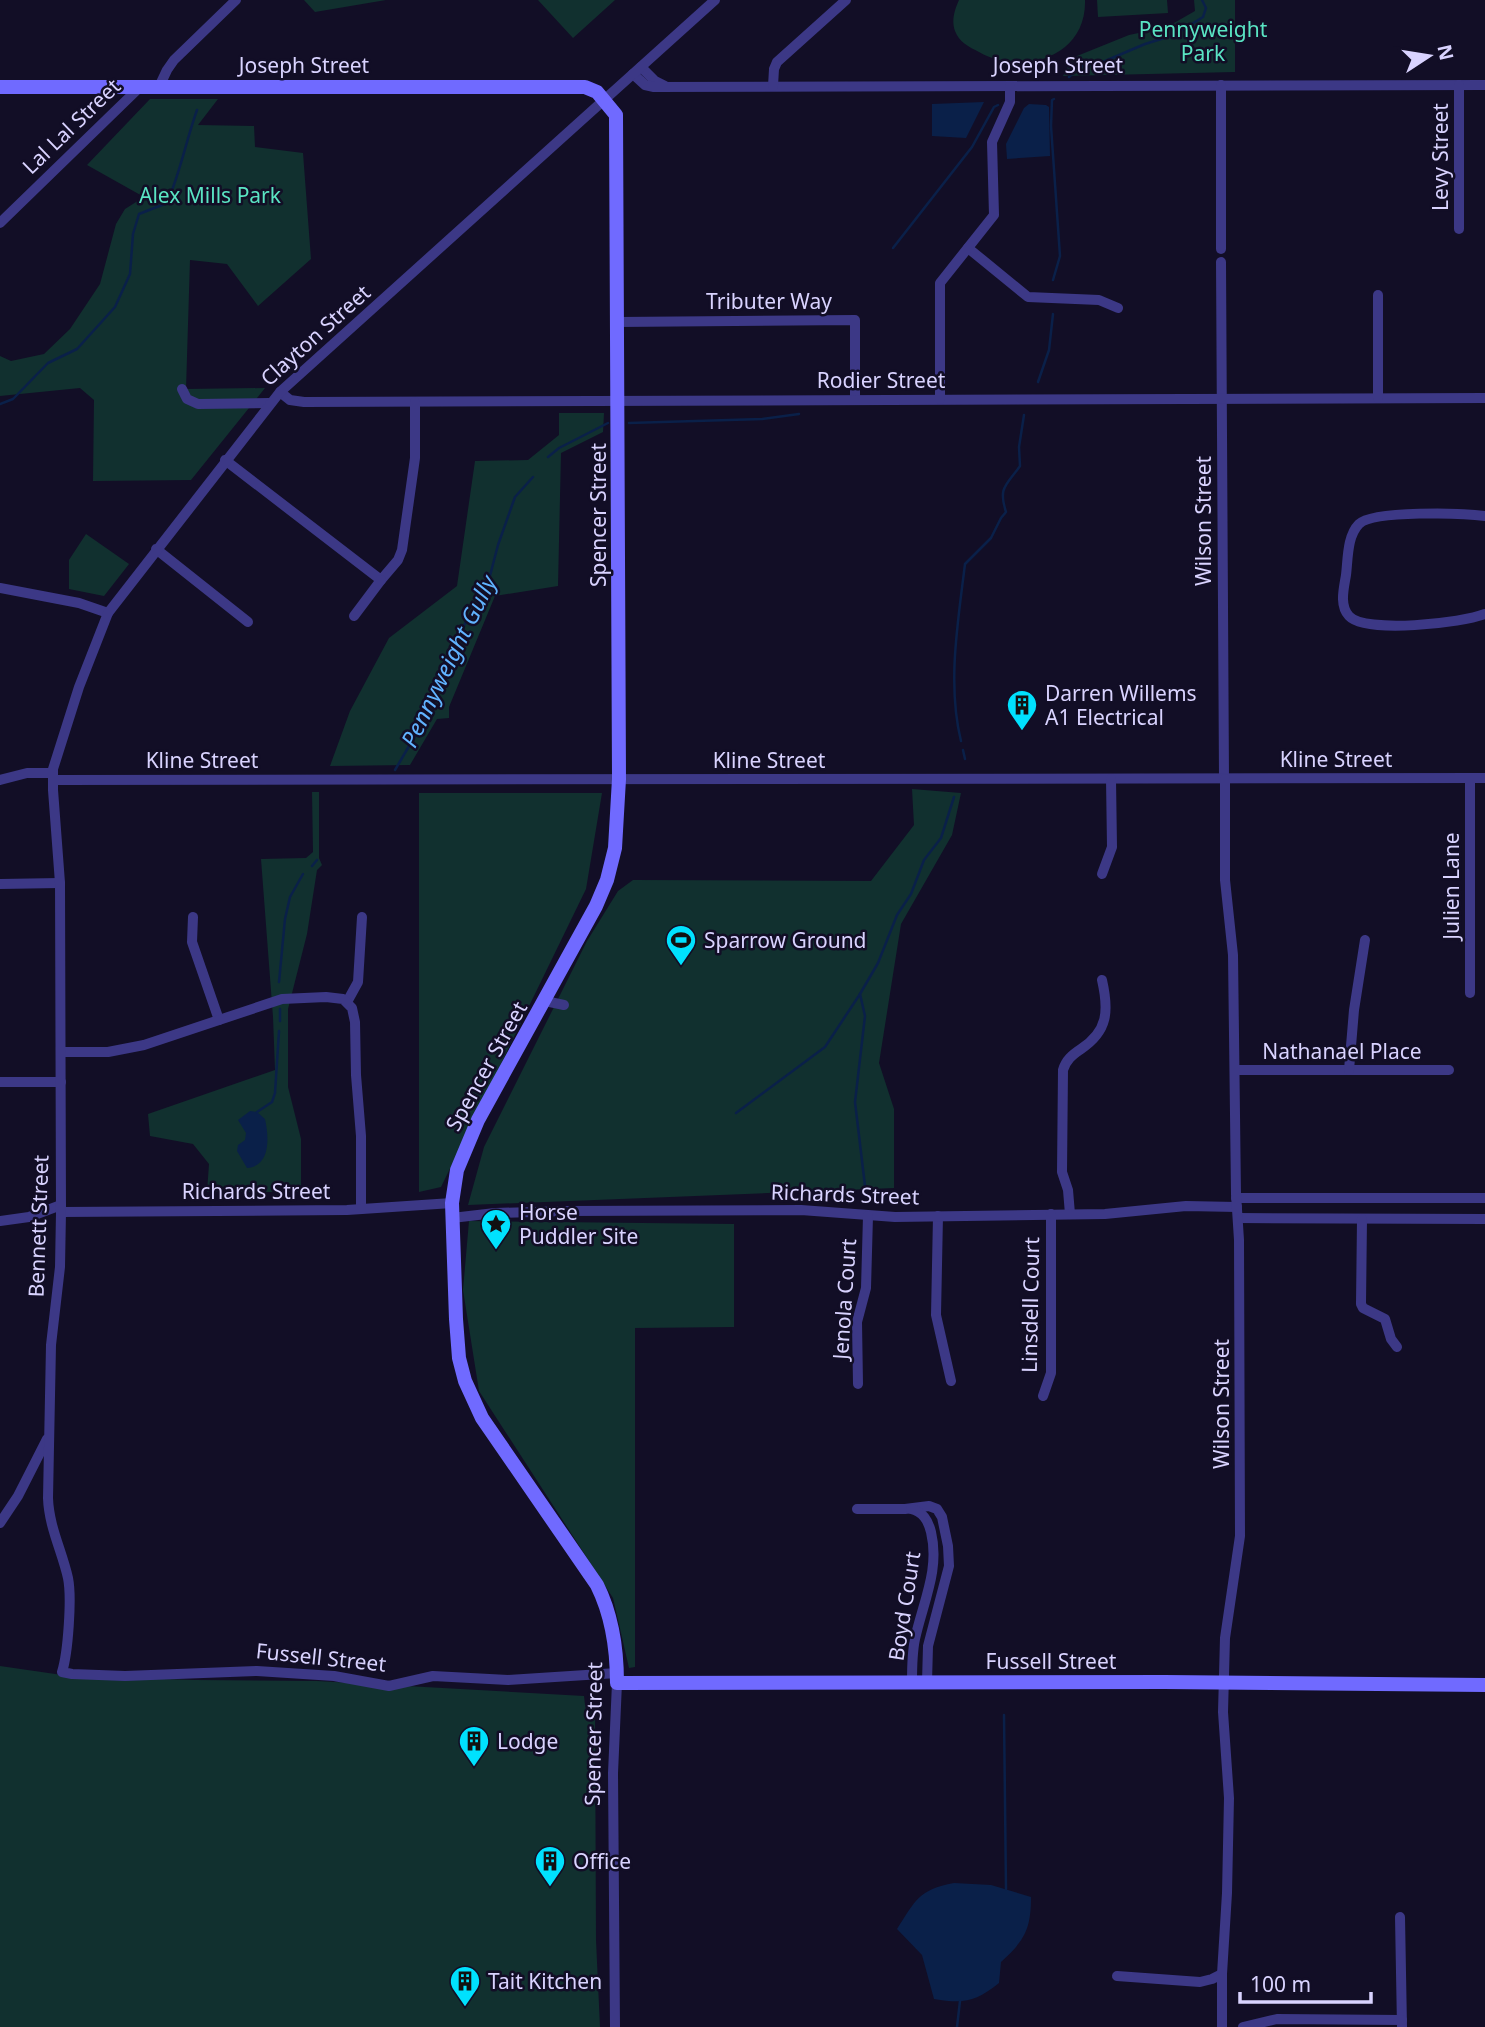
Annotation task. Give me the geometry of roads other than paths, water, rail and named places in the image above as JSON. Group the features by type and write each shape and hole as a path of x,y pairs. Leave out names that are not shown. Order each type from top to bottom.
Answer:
{"street":[{"path":"159,87 174,60 236,0"},
{"name":"Clayton Street","path":"53,776 58,749 108,613 279,392 715,0"},
{"path":"773,86 777,62 846,0"},
{"name":"Joseph Street","path":"637,71 648,87 1485,85"},
{"path":"1220,85 1221,249"},
{"name":"Levy Street","path":"1459,85 1459,229"},
{"path":"940,399 940,283 994,213 992,142 1009,104 1010,86"},
{"name":"Joseph Street","path":"0,87 585,87 595,90 605,99"},
{"name":"Lal Lal Street","path":"0,223 140,87"},
{"name":"Spencer Street","path":"605,99 615,113 617,122 617,834 607,880 596,906 469,1138 457,1170 452,1210 458,1346 468,1390 482,1418 595,1580 608,1615 617,1678 613,1773 615,2027"},
{"path":"968,248 1028,298 1095,299 1118,308"},
{"name":"Wilson Street","path":"1221,262 1225,880 1233,956 1240,1297 1240,1536 1226,1622 1223,1684 1229,1789 1222,2027"},
{"path":"1378,295 1378,398"},
{"name":"Tributer Way","path":"618,322 855,320 855,400"},
{"path":"182,389 186,398 198,404 270,403"},
{"name":"Rodier Street","path":"279,392 288,400 296,401 415,402 1485,398"},
{"path":"354,616 398,560 402,550 415,458 415,402"},
{"path":"225,460 381,580"},
{"path":"1485,516 1382,515 1362,521 1350,540 1343,597 1347,614 1363,623 1427,624 1485,614"},
{"path":"156,549 248,622"},
{"path":"0,588 79,603 108,613"},
{"name":"Kline Street","path":"0,780 27,773 53,776 619,779 1485,778"},
{"name":"Bennett Street","path":"53,776 60,883 61,1209 60,1267 51,1345 48,1506 69,1584 65,1662 62,1672"},
{"name":"Julien Lane","path":"1469,778 1470,993"},
{"path":"1102,874 1112,847 1111,779"},
{"path":"0,884 60,883"},
{"path":"193,917 192,940 219,1020"},
{"path":"347,1002 357,987 362,918"},
{"path":"1349,1070 1354,1010 1366,940"},
{"path":"1070,1214 1068,1188 1062,1172 1063,1070 1069,1058 1094,1040 1100,1032 1106,1003 1102,980"},
{"path":"61,1052 107,1052 144,1045 286,998 332,997 347,1002 353,1011 355,1022 361,1136 360,1209"},
{"path":"545,1001 564,1004"},
{"name":"Nathanael Place","path":"1235,1070 1450,1070"},
{"path":"0,1082 61,1082"},
{"name":"Richards Street","path":"0,1222 61,1209 360,1209 495,1213 801,1210 868,1216 937,1216 1122,1214 1236,1202 1485,1198"},
{"name":"Linsdell Court","path":"1043,1396 1051,1373 1051,1214"},
{"name":"Jenola Court","path":"858,1384 857,1322 866,1288 868,1216"},
{"path":"937,1216 936,1315 951,1381"},
{"path":"1238,1219 1485,1219"},
{"path":"1362,1219 1361,1304 1384,1318 1391,1339 1397,1347"},
{"path":"0,1523 18,1496 50,1432"},
{"name":"Boyd Court","path":"857,1508 907,1509 929,1506 937,1509 943,1520 948,1546 947,1578 919,1682"},
{"name":"Boyd Court","path":"907,1509 918,1511 925,1517 932,1536 934,1557 933,1575 913,1646 919,1682"},
{"name":"Fussell Street","path":"62,1672 125,1676 257,1671 326,1675 389,1686 432,1676 508,1680 617,1678 1485,1685"},
{"path":"1243,2027 1277,2020 1402,2023 1400,1917"},
{"path":"1117,1976 1200,1982 1215,1979 1222,1974"}],"water":[{"path":"984,102 966,138 932,136 932,104"},
{"path":"1029,104 1049,107 1050,156 1007,159 1006,144 1024,108"},
{"path":"250,1111 257,1112 265,1119 267,1142 260,1162 247,1168 237,1151 238,1145 245,1140 246,1133 238,1120"},
{"path":"954,1883 991,1885 1031,1897 1028,1926 1016,1947 1001,1962 999,1983 976,1998 961,2001 934,1999 922,1955 897,1929 925,1893"}],"waterway":[{"name":"Pennyweight Gully","path":"1069,77 1079,67 1105,61 1174,35 1203,17 1206,8 1202,0"},
{"path":"1053,280 1060,256 1051,126 1054,99"},
{"name":"Pennyweight Gully","path":"893,248 972,147 994,107 998,105"},
{"path":"0,404 13,399 48,363 77,349 115,307 130,274 133,234 139,214 167,203 197,110"},
{"path":"1038,382 1049,350 1053,314"},
{"name":"Pennyweight Gully","path":"629,423 762,419 799,414"},
{"path":"961,741 954,675 965,564 991,538 1006,512 1003,492 1020,466 1019,447 1024,415"},
{"name":"Pennyweight Gully","path":"548,457 559,448 608,423"},
{"name":"Pennyweight Gully","path":"395,770 419,729 461,630 486,591 515,497 533,477"},
{"path":"963,750 965,759"},
{"path":"885,1199 865,1186 855,1102 865,1016 860,994 878,963 897,915 911,894 924,860 941,838 954,797"},
{"name":"Pennyweight Gully","path":"312,866 317,860"},
{"name":"Pennyweight Gully","path":"279,982 285,919 290,897 303,874"},
{"path":"736,1113 825,1047 860,994"},
{"name":"Pennyweight Gully","path":"280,1009 280,1021"},
{"name":"Pennyweight Gully","path":"257,1112 272,1102 275,1093 279,1031"},
{"path":"1004,1715 1006,1889"},
{"path":"957,2027 960,2001"}],"place":[{"name":"Darren Willems A1 Electrical","path":"1022,732"},
{"name":"Sparrow Ground","path":"681,967"},
{"name":"Horse Puddler Site","path":"496,1251"},
{"name":"Lodge","path":"474,1768"},
{"name":"Office","path":"550,1888"},
{"name":"Tait Kitchen","path":"465,2008"}],"park label":[{"name":"Pennyweight Park","path":"1203,41"},
{"name":"Alex Mills Park","path":"210,195"}]}
